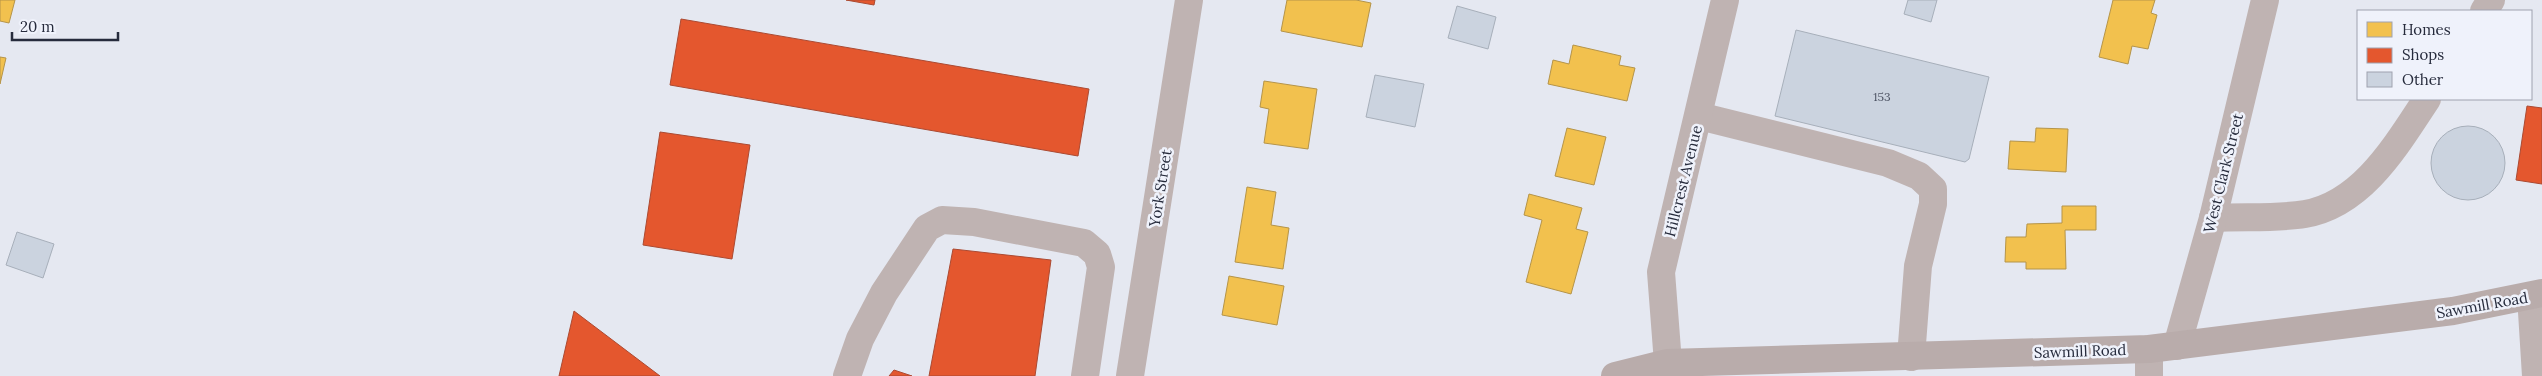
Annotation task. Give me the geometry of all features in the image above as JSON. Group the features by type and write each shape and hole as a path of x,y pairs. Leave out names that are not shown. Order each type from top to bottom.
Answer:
{"main road":[{"name":"Sawmill Road","path":"1615,376 1668,370 1911,357 2149,349 2453,311 2536,295"}],"street":[{"name":"York Street","path":"1130,376 1189,0"},
{"name":"Hillcrest Avenue","path":"1668,370 1661,272 1725,0"},
{"name":"West Clark Street","path":"2177,346 2213,218 2265,0"},
{"path":"2213,218 2306,214 2345,198 2388,158 2426,100"},
{"path":"1699,116 1888,163 1919,176 1933,189 1933,204 1918,266 1911,357"},
{"path":"847,376 860,339 884,293 927,228 942,220 974,222 1084,243 1097,254 1101,267 1085,376"},
{"path":"2536,295 2536,376"},
{"path":"2149,349 2149,376"}],"building: Homes":[{"path":"0,0 15,0 9,23 0,21"},
{"path":"1287,0 1356,0 1371,3 1362,47 1281,31"},
{"path":"2113,0 2155,0 2151,13 2157,15 2148,49 2132,46 2128,64 2099,57"},
{"path":"1573,45 1621,56 1619,65 1635,68 1627,101 1548,84 1553,60 1569,64"},
{"path":"0,57 6,58 0,84"},
{"path":"1264,81 1317,89 1308,149 1264,143 1269,109 1260,107"},
{"path":"1567,128 1606,137 1594,185 1555,176"},
{"path":"2036,128 2068,129 2066,172 2008,169 2010,141 2035,142"},
{"path":"1247,187 1276,192 1271,225 1289,228 1283,269 1235,262"},
{"path":"1529,194 1582,208 1576,229 1588,232 1571,294 1526,282 1542,220 1524,215"},
{"path":"2062,206 2096,206 2096,230 2065,230 2066,269 2026,269 2026,262 2005,262 2006,237 2026,237 2027,224 2062,223"},
{"path":"1229,276 1284,286 1277,325 1222,315"}],"building: Shops":[{"path":"846,0 875,0 874,5"},
{"path":"681,19 1089,89 1078,156 670,85"},
{"path":"2527,106 2542,108 2542,184 2516,180"},
{"path":"660,132 750,145 732,259 643,245"},
{"path":"953,249 1051,260 1035,376 929,376"},
{"path":"574,311 660,376 559,376"},
{"path":"894,370 912,376 889,376"}],"building: Other":[{"path":"1908,0 1937,0 1931,22 1904,14"},
{"path":"1457,6 1496,17 1488,49 1448,38"},
{"path":"1796,30 1989,77 1969,159 1965,162 1775,116"},
{"path":"1375,75 1424,84 1415,127 1366,117"},
{"path":"2475,126 2495,136 2503,149 2505,163 2503,177 2495,190 2482,198 2461,200 2441,190 2433,177 2431,156 2441,136 2454,128"},
{"path":"17,232 54,244 43,278 6,265"}]}
